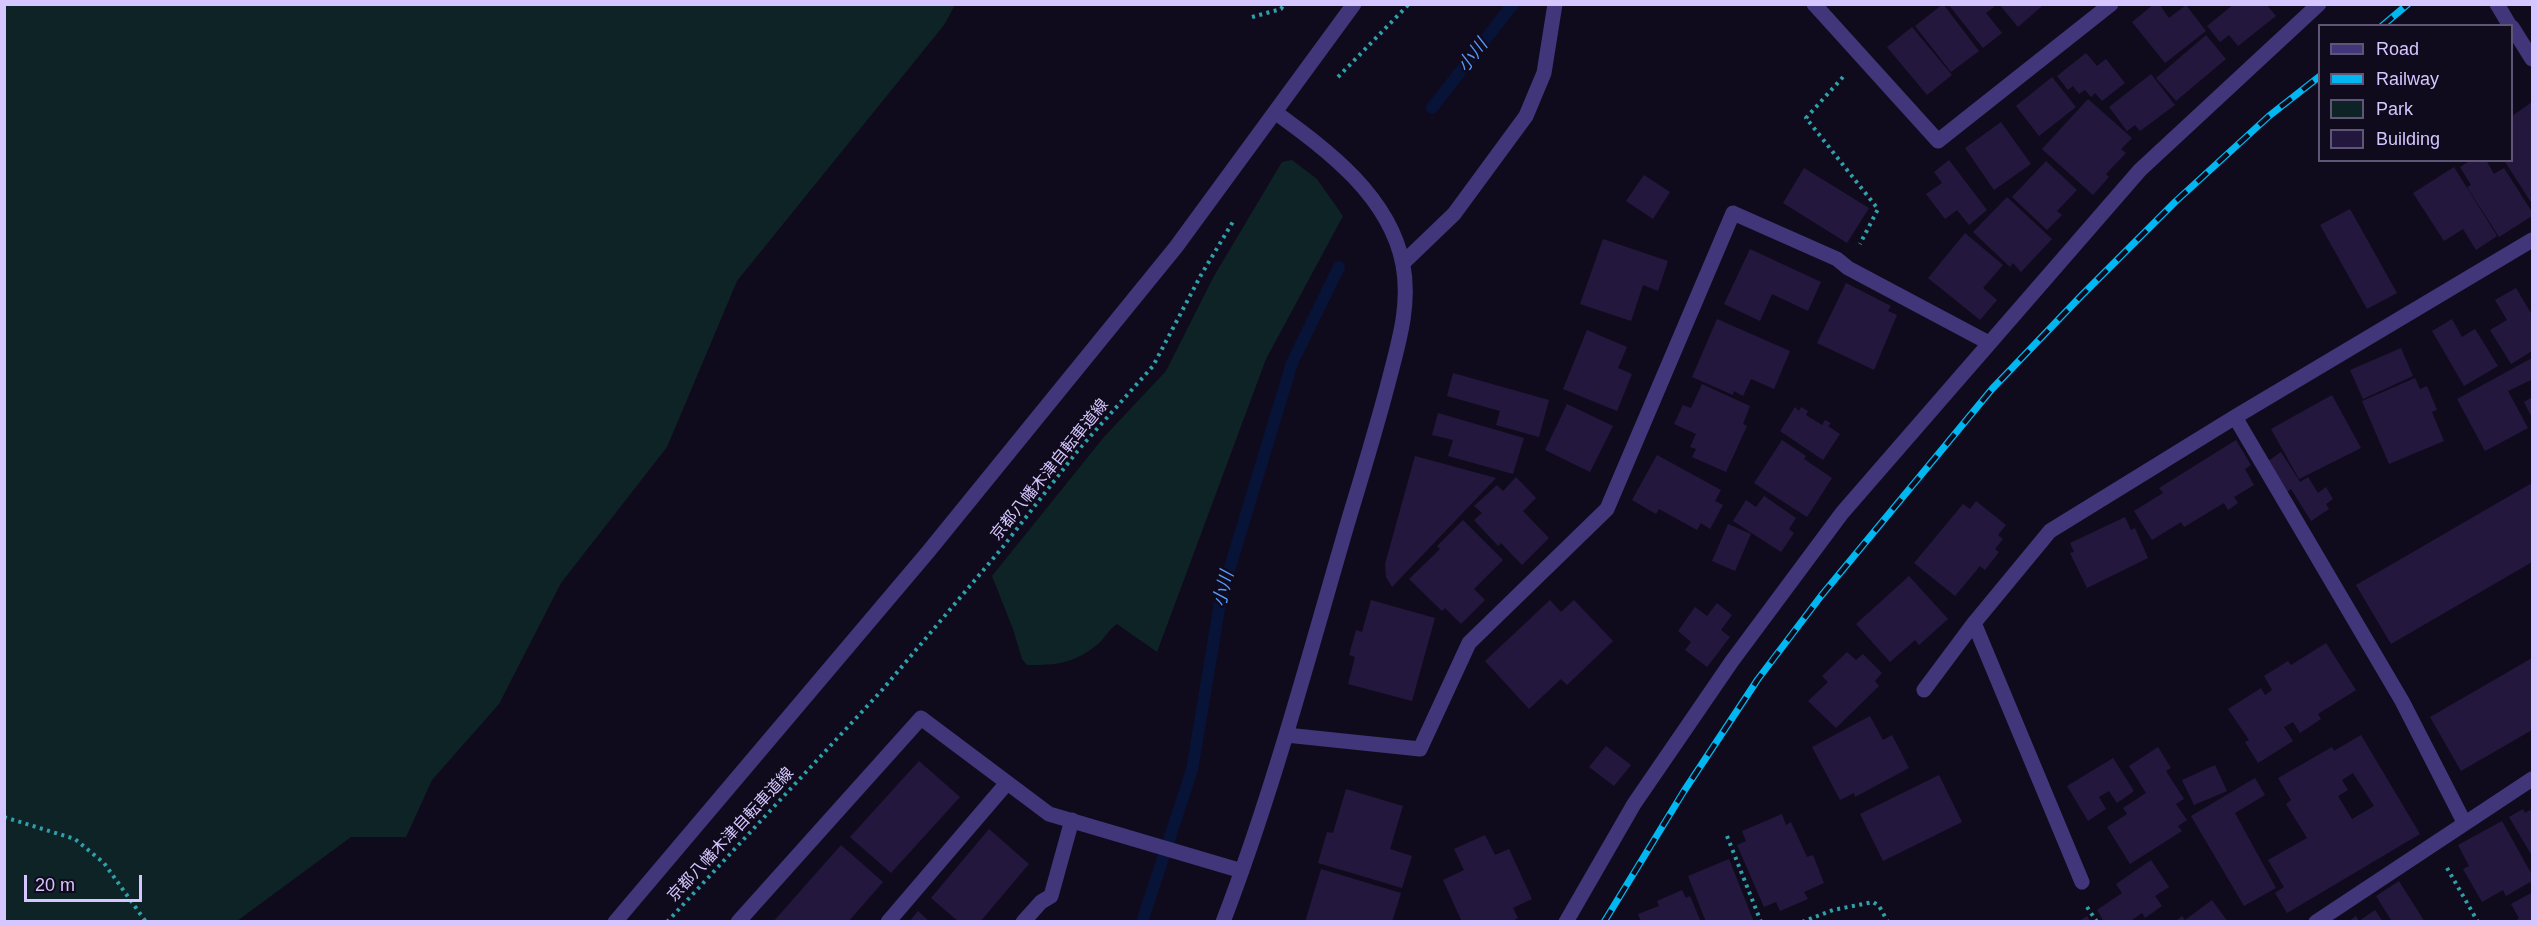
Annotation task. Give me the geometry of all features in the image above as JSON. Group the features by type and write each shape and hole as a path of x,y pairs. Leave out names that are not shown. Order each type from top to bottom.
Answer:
{"street":[{"path":"615,921 844,652 1176,247 1354,4"},
{"path":"1402,263 1454,214 1526,116 1544,73 1555,4"},
{"path":"1814,4 1938,141 2111,4"},
{"path":"2497,4 2510,24"},
{"path":"1566,921 1634,804 1732,661 1842,513 2140,170 2316,6"},
{"path":"2513,29 2532,59"},
{"path":"1223,921 1260,823 1381,411 1404,319 1406,291 1402,263 1394,236 1381,211 1364,188 1342,166 1275,112"},
{"path":"1286,735 1420,749 1469,643 1606,510 1733,213 1836,259 1848,268 1989,343"},
{"path":"1924,690 1974,623 2050,531 2235,417 2532,240"},
{"path":"2235,417 2402,701 2464,822"},
{"path":"1974,623 2082,882"},
{"path":"738,921 921,718 1049,814 1242,871"},
{"path":"2316,921 2532,779"},
{"path":"888,921 1006,783"},
{"path":"1023,921 1041,902 1052,896 1072,820"}],"path":[{"path":"1252,17 1281,9 1284,4"},
{"path":"1335,80 1409,4"},
{"path":"1848,268 1878,209 1806,118 1862,57"},
{"name":"京都八幡木津自転車道線","path":"667,921 884,689 1002,548 1079,449 1153,366 1201,275 1237,215"},
{"path":"4,817 75,839 104,863 146,921"},
{"path":"1726,836 1761,921"},
{"path":"2433,843 2478,921"},
{"path":"1802,921 1833,910 1873,902 1879,906 1888,921"}],"green space":[{"path":"5,4 955,5 944,25 737,281 667,447 561,583 499,704 432,780 406,837 351,837 237,921 5,922"},
{"path":"1292,160 1317,179 1343,216 1266,359 1157,652 1117,624 1098,644 1081,656 1056,664 1027,665 1022,659 992,576 1104,437 1166,371 1214,276 1282,162"}],"building":[{"path":"1943,4 1979,51 1951,72 1915,26"},
{"path":"1948,4 1992,4 1994,7 1986,13 2002,33 1983,48"},
{"path":"1999,4 2041,4 2042,6 2018,27"},
{"path":"2154,4 2159,4 2169,18 2186,5 2206,31 2165,63 2132,22"},
{"path":"2234,4 2266,4 2276,16 2238,46 2229,35 2220,42 2207,26"},
{"path":"1912,27 1952,75 1927,95 1887,47"},
{"path":"2206,35 2226,59 2176,101 2156,78"},
{"path":"2086,53 2097,66 2106,59 2125,83 2102,101 2095,93 2091,97 2085,90 2079,94 2073,86 2068,90 2057,76"},
{"path":"2151,74 2175,105 2140,131 2135,125 2127,131 2109,107"},
{"path":"2052,77 2076,107 2039,136 2016,106"},
{"path":"2088,99 2132,138 2121,149 2126,153 2106,174 2109,177 2093,195 2042,149"},
{"path":"2532,102 2532,204 2505,162 2513,162 2513,115"},
{"path":"2001,122 2031,164 1994,190 1965,148"},
{"path":"1949,160 1987,210 1969,225 1957,210 1945,219 1926,194 1942,183 1934,172"},
{"path":"2046,161 2077,190 2057,211 2062,215 2047,230 2012,197"},
{"path":"2468,162 2487,162 2494,174 2504,168 2532,212 2532,216 2499,237 2467,187 2471,185 2460,167"},
{"path":"2454,167 2497,236 2476,250 2463,229 2444,241 2413,193"},
{"path":"1804,168 1869,208 1847,243 1783,203"},
{"path":"1644,175 1670,192 1653,219 1626,201"},
{"path":"2007,197 2052,239 2021,272 2013,263 2010,267 1973,232"},
{"path":"2350,209 2397,293 2367,309 2320,225"},
{"path":"1965,233 2003,265 1983,288 1997,300 1980,320 1928,278"},
{"path":"1603,239 1668,261 1658,291 1643,285 1631,321 1580,304"},
{"path":"1750,249 1821,282 1808,311 1772,294 1760,321 1724,304"},
{"path":"1846,283 1891,306 1888,311 1897,315 1874,370 1817,343"},
{"path":"2516,288 2532,315 2532,351 2511,364 2490,330 2507,320 2495,300"},
{"path":"1717,319 1790,351 1774,389 1751,379 1743,396 1734,391 1733,395 1692,377"},
{"path":"2452,319 2462,337 2475,329 2498,366 2464,386 2432,331"},
{"path":"1587,330 1627,347 1618,368 1632,374 1617,411 1563,389"},
{"path":"2401,348 2413,376 2363,399 2350,370"},
{"path":"2532,358 2532,383 2531,380 2508,391 2528,428 2485,451 2457,399"},
{"path":"1453,373 1549,400 1539,437 1496,425 1500,411 1447,396"},
{"path":"2415,378 2420,389 2427,386 2437,410 2432,412 2444,441 2389,464 2362,401"},
{"path":"1702,384 1750,406 1743,424 1747,426 1726,472 1692,457 1696,449 1690,447 1696,434 1674,424 1683,405 1691,408"},
{"path":"2332,395 2361,448 2299,479 2271,429"},
{"path":"2532,397 2532,418 2524,402"},
{"path":"1567,404 1613,426 1590,472 1545,450"},
{"path":"1795,407 1799,411 1801,407 1808,411 1806,415 1822,425 1825,420 1831,423 1828,426 1840,434 1823,460 1780,431"},
{"path":"1438,413 1524,438 1513,474 1448,456 1453,440 1432,435"},
{"path":"1782,440 1806,456 1804,459 1832,478 1807,517 1754,483"},
{"path":"2236,440 2251,465 2245,469 2254,485 2234,497 2238,503 2228,510 2224,503 2184,527 2181,522 2152,540 2134,511 2163,493 2159,488"},
{"path":"2281,452 2300,482 2308,477 2318,493 2326,487 2333,499 2326,504 2329,509 2311,521 2291,489 2287,492 2268,461"},
{"path":"1657,455 1721,490 1715,501 1723,505 1710,529 1701,523 1697,530 1659,509 1656,514 1632,500"},
{"path":"1415,456 1496,478 1392,587 1386,577 1385,564"},
{"path":"1516,477 1536,498 1523,511 1549,538 1522,565 1501,543 1498,546 1474,520 1482,513 1474,506 1497,485 1503,491"},
{"path":"2532,483 2532,562 2391,644 2356,585"},
{"path":"1764,496 1796,518 1789,529 1794,533 1781,552 1733,521 1746,500 1756,507"},
{"path":"1976,501 2006,525 1998,535 2003,539 1995,549 1999,552 1985,570 1980,566 1955,596 1914,563 1963,504 1970,509"},
{"path":"2125,517 2131,530 2135,528 2148,558 2087,588 2070,553 2074,552 2070,543"},
{"path":"1463,520 1503,560 1474,589 1485,600 1461,624 1445,608 1442,611 1409,579 1440,549 1437,546"},
{"path":"1728,524 1751,534 1735,571 1712,561"},
{"path":"1909,576 1948,619 1919,645 1915,640 1890,662 1856,624"},
{"path":"1371,600 1435,618 1412,701 1348,684 1355,657 1349,655 1356,630 1362,632"},
{"path":"1550,600 1561,612 1574,600 1613,641 1567,685 1561,679 1529,709 1485,661"},
{"path":"1717,603 1732,615 1721,630 1730,637 1707,667 1685,650 1691,642 1678,631 1695,607 1707,616"},
{"path":"2326,643 2356,690 2318,714 2321,719 2300,733 2293,722 2284,727 2293,741 2258,763 2245,742 2249,740 2228,709 2261,688 2265,695 2272,690 2264,676 2288,661 2291,665"},
{"path":"1847,652 1856,660 1863,654 1882,673 1875,681 1879,686 1836,728 1808,701 1828,682 1822,676"},
{"path":"2532,658 2532,730 2461,771 2430,717"},
{"path":"1870,716 1883,740 1892,735 1909,768 1855,797 1854,793 1840,800 1812,747"},
{"path":"2361,735 2420,834 2287,913 2275,893 2284,887 2268,860 2307,838 2286,804 2291,800 2278,778 2332,747 2334,751","holes":["2353,773 2374,806 2352,819 2338,796 2348,790 2342,780"]},
{"path":"1606,746 1631,765 1614,786 1589,767"},
{"path":"2158,747 2171,768 2166,771 2184,799 2176,804 2187,820 2178,826 2182,831 2130,864 2107,827 2127,814 2123,808 2146,793 2129,766"},
{"path":"2113,758 2134,791 2117,803 2109,791 2099,797 2106,809 2088,821 2067,786"},
{"path":"919,761 960,797 891,873 850,837"},
{"path":"2215,765 2227,791 2194,805 2182,780"},
{"path":"1939,775 1962,822 1883,861 1860,814"},
{"path":"2255,778 2265,795 2235,813 2276,888 2244,906 2191,816"},
{"path":"1346,789 1403,806 1390,849 1412,856 1402,888 1318,863 1327,832 1333,833"},
{"path":"2523,809 2525,813 2532,809 2532,856 2509,817"},
{"path":"1782,814 1786,825 1791,822 1807,857 1813,855 1824,883 1804,892 1808,899 1780,911 1776,902 1764,907 1737,845 1746,841 1742,831"},
{"path":"2502,821 2532,875 2532,881 2506,896 2503,890 2482,902 2463,869 2469,866 2458,845"},
{"path":"989,829 1029,864 980,922 959,922 931,898"},
{"path":"1485,835 1495,855 1509,849 1532,899 1513,908 1518,918 1511,922 1462,922 1443,880 1464,870 1454,849"},
{"path":"841,845 883,882 848,922 773,922"},
{"path":"1729,859 1754,922 1706,922 1688,876"},
{"path":"2151,860 2169,887 2155,896 2162,906 2145,918 2142,913 2129,922 2104,922 2097,910 2122,893 2116,884"},
{"path":"1321,869 1401,893 1392,922 1305,922"},
{"path":"2399,881 2425,922 2388,922 2391,920 2376,896"},
{"path":"1682,890 1686,898 1690,896 1701,922 1641,922 1638,914 1659,906 1657,901"},
{"path":"2531,893 2532,922 2514,922 2519,918 2511,904"},
{"path":"2212,900 2228,922 2175,922 2182,916 2185,920"},
{"path":"2375,910 2383,922 2348,922 2356,916 2359,921"},
{"path":"918,911 930,922 909,922"},
{"path":"2087,916 2091,922 2078,922"}],"waterway":[{"name":"小川","path":"1432,108 1513,4"},
{"name":"小川","path":"1142,922 1192,770 1221,597 1292,363 1339,267"}],"railway":[{"path":"2384,24 2408,4"},
{"path":"1604,922 1684,791 1758,679 1821,596 1992,389 2175,202 2269,116 2318,78"}]}
